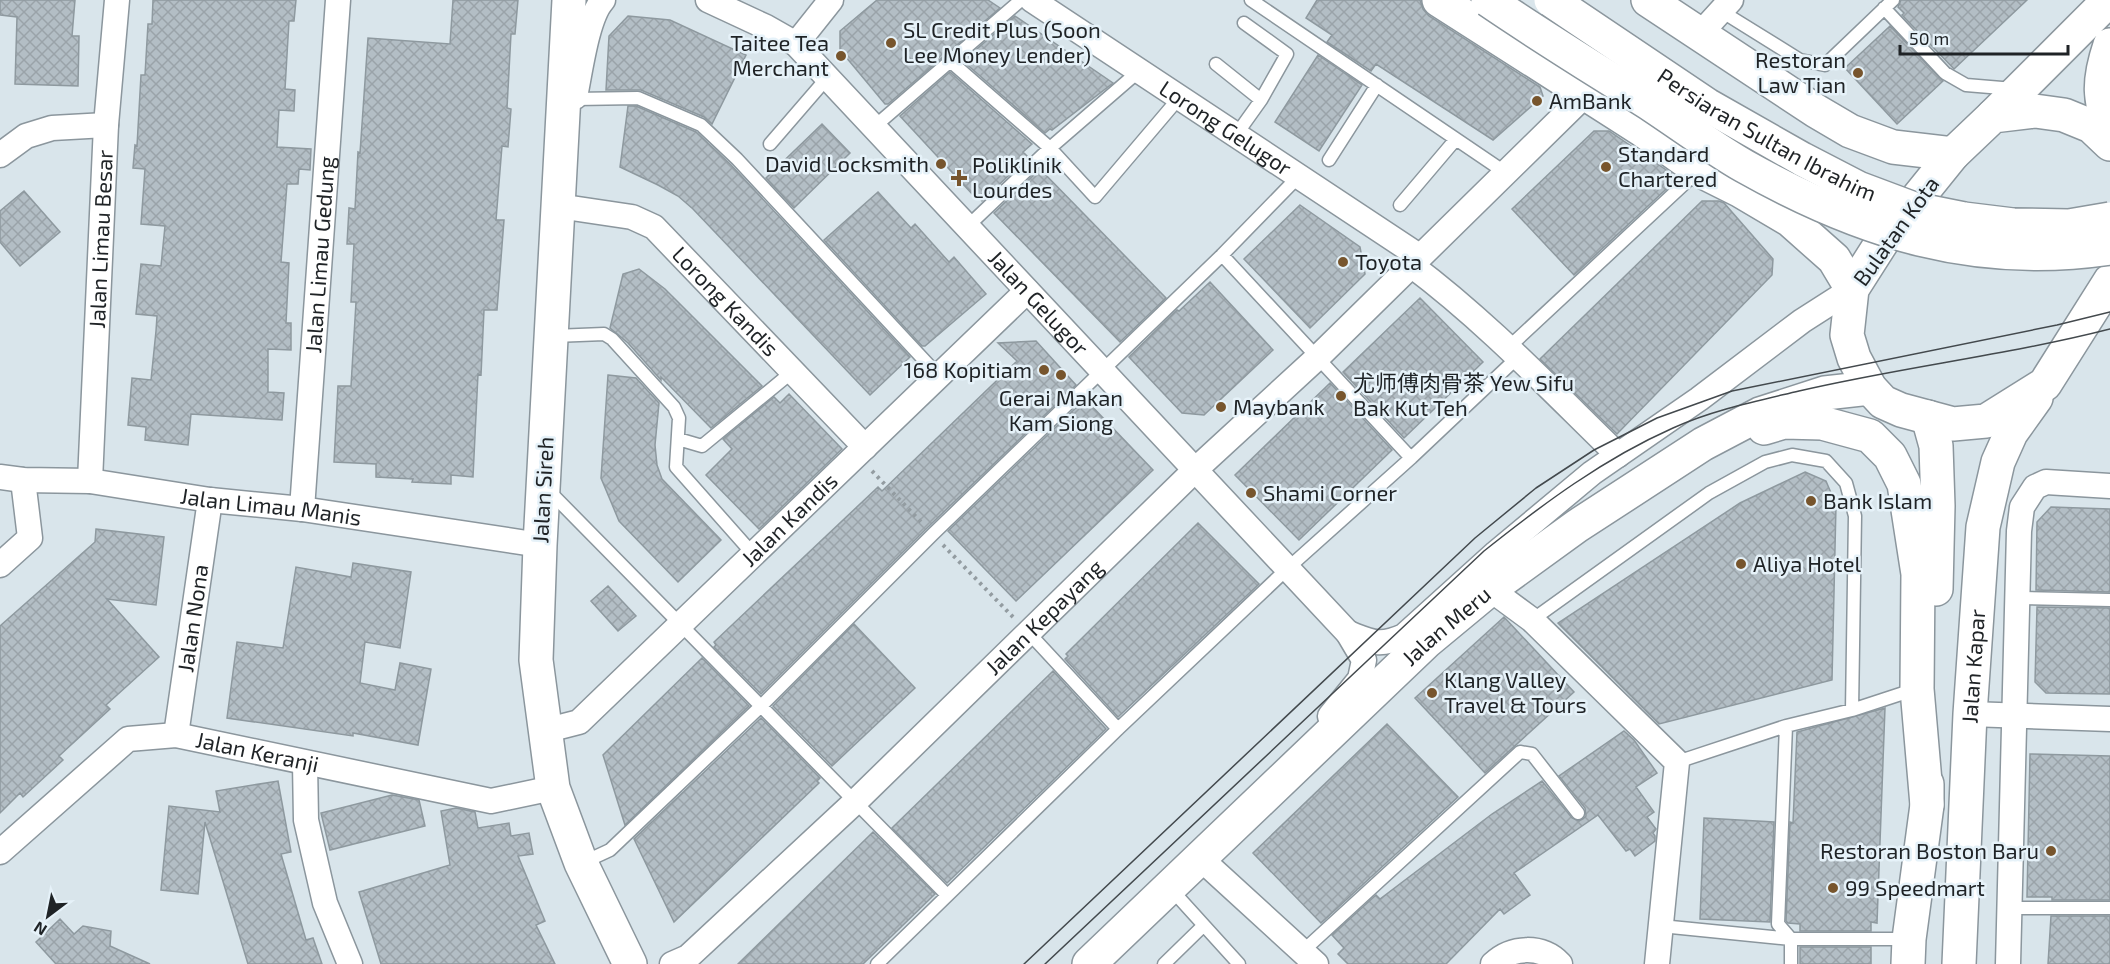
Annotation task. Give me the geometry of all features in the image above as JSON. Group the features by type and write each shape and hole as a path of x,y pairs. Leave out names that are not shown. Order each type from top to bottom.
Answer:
{"main road":[{"name":"Jalan Sireh","path":"569,0 536,660 553,788 581,863 630,964"},
{"path":"1439,0 1641,129 1700,170 1742,191 1790,220 1834,259 1852,290"},
{"name":"Persiaran Sultan Ibrahim","path":"1488,0 1743,165 1802,196 1857,220 1926,242 1989,252 2072,254 2110,248"},
{"name":"Persiaran Sultan Ibrahim","path":"1551,0 1707,105 1858,188 1914,209 1964,219 2013,225 2068,226 2110,219"},
{"path":"1648,0 1717,15 1816,111 1851,131 1893,147 1953,154"},
{"name":"Bulatan Kota","path":"2108,287 2046,384 1986,421 1953,424 1901,410 1883,402 1870,388 1854,358 1847,335 1852,290 1882,242 1953,154 2109,0"},
{"path":"2110,45 2100,77 2102,103 2110,135"},
{"path":"1993,116 2035,111 2064,115 2091,126 2110,144"},
{"name":"Jalan Kapar","path":"1962,956 1970,714 1983,526 1998,462 2011,433 2046,384"},
{"name":"Jalan Meru","path":"1089,964 1426,642 1490,589 1577,526 1704,444 1760,414 1825,393 1870,388"},
{"name":"Jalan Kapar","path":"1908,952 1927,805 1938,506 1936,446 1928,417"},
{"path":"1704,444 1785,422 1822,423 1870,435 1890,456 1904,484 1918,574 1917,689 1927,805"}],"street":[{"name":"Jalan Limau Besar","path":"90,481 106,125 117,0"},
{"name":"Jalan Limau Gedung","path":"302,509 338,0"},
{"path":"561,142 575,99 596,7 603,0"},
{"name":"Jalan Gelugor","path":"708,0 796,44 1348,633 1364,660 1360,679 1273,789"},
{"path":"796,44 831,0"},
{"name":"Lorong Gelugor","path":"1032,0 1299,176 1415,260 1433,281 1513,353 1618,455"},
{"name":"Jalan Kepayang","path":"672,964 688,957 855,802 1195,470 1318,357 1586,94"},
{"path":"0,155 26,136 52,128 106,125"},
{"name":"Lorong Kandis","path":"558,206 632,217 654,227 864,447"},
{"name":"Jalan Meru","path":"1348,633 1372,642 1387,643 1404,636 1496,553 1592,473 1699,399 1802,321 1852,290"},
{"name":"Jalan Kandis","path":"544,731 579,722 1027,291"},
{"path":"0,565 30,538 11,478"},
{"name":"Jalan Limau Manis","path":"11,478 90,481 210,500 302,509 540,545"},
{"path":"2008,964 2019,531 2022,507 2036,487 2046,482 2110,486"},
{"name":"Jalan Nona","path":"176,735 210,500"},
{"path":"1490,589 1532,620 1677,762 1657,964"},
{"path":"1970,714 2110,719"},
{"name":"Jalan Keranji","path":"0,852 128,739 176,735 491,801 553,788"},
{"path":"305,763 306,820 325,903 350,964"},
{"path":"1200,858 1309,958"},
{"path":"1493,964 1501,956 1524,949 1553,956 1560,964"}],"lane":[{"path":"874,127 1021,0"},
{"path":"1251,0 1506,173"},
{"path":"1717,15 1800,60 1825,65 1888,4 1945,73 1966,85 2021,89"},
{"path":"1236,135 1262,100 1287,54 1244,23"},
{"path":"950,61 1050,148 1095,197 1179,98"},
{"path":"1216,64 1262,100"},
{"path":"967,227 1050,148 1139,71"},
{"path":"770,144 827,78"},
{"path":"1329,160 1377,85"},
{"path":"575,99 638,98 701,125 737,159 939,376"},
{"path":"1400,205 1456,139"},
{"path":"877,964 1287,568 1411,458 1513,353 1700,170"},
{"path":"581,863 610,850 761,706 933,534 1222,255 1299,176"},
{"path":"1222,255 1411,458"},
{"path":"551,336 604,334 612,339 674,406 679,418 676,467 753,554"},
{"path":"678,439 702,446 792,372"},
{"path":"1532,620 1709,493 1737,477 1765,462 1792,455 1826,461 1846,483 1855,516 1852,710"},
{"path":"543,484 947,895"},
{"path":"2018,598 2110,600"},
{"path":"1028,632 1118,729"},
{"path":"1677,762 1786,726 1852,710 1917,689"},
{"path":"1786,726 1778,924 1791,939 1791,964"},
{"path":"1309,958 1520,752 1532,754 1578,813"},
{"path":"1170,888 1239,964"},
{"path":"2010,908 2110,908"},
{"path":"1164,964 1203,926"},
{"path":"1660,926 1908,952"}],"building":[{"path":"0,0 75,0 72,36 79,36 78,86 15,84 17,17 0,15"},
{"path":"153,0 296,0 294,21 289,21 285,89 295,90 294,111 279,110 277,147 311,149 310,170 299,169 298,184 287,184 281,262 289,263 286,323 291,323 291,350 268,349 268,392 284,393 282,420 191,414 188,445 145,440 146,427 128,425 132,378 151,380 156,331 157,316 136,314 141,264 161,266 165,226 141,224 145,169 133,168 135,145 137,146 141,75 145,75 148,24 152,24"},
{"path":"453,0 518,0 515,34 511,34 507,108 511,109 508,147 502,146 496,220 504,220 497,310 484,310 473,477 451,475 451,484 376,477 376,464 334,462 338,386 351,386 356,302 351,302 354,244 347,244 349,208 355,209 368,38 450,44"},
{"path":"877,0 988,0 1000,8 888,104 885,104 840,50 840,31"},
{"path":"1317,0 1420,0 1429,16 1540,87 1543,96 1493,140 1376,64 1371,71 1327,42 1332,35 1306,18"},
{"path":"1901,0 2027,0 1954,69 1902,15 1904,13 1898,7"},
{"path":"628,16 670,20 746,55 712,124 704,117 641,90 606,90 609,36"},
{"path":"1015,16 1113,83 1045,133 963,61"},
{"path":"1890,26 1943,81 1897,124 1845,68"},
{"path":"1318,55 1362,85 1319,151 1275,122"},
{"path":"950,72 1032,144 1023,152 1028,157 982,201 975,193 973,195 900,116"},
{"path":"628,106 636,106 696,132 731,165 910,357 870,395 693,209 678,196 620,167"},
{"path":"822,124 850,153 794,208 766,178"},
{"path":"1594,131 1609,131 1678,178 1574,275 1512,209"},
{"path":"1040,169 1166,298 1120,342 994,213"},
{"path":"24,191 60,232 20,266 0,242 0,211"},
{"path":"878,192 911,228 915,224 949,262 954,257 986,294 925,346 922,346 824,240"},
{"path":"1702,201 1724,203 1773,259 1772,275 1617,434 1540,359"},
{"path":"1300,205 1360,247 1365,274 1310,328 1244,259"},
{"path":"639,269 665,289 762,386 711,428 661,377 661,380 628,343 610,328 623,274"},
{"path":"1210,282 1273,350 1204,415 1182,413 1129,357 1177,310 1179,311"},
{"path":"1420,298 1483,362 1404,438 1343,372"},
{"path":"1036,341 1076,385 927,528 761,694 714,647 716,645 714,642 878,487 882,491 1017,361 998,343"},
{"path":"608,375 636,378 659,403 655,445 657,465 662,479 721,540 678,582 619,521 601,478"},
{"path":"1330,383 1392,450 1299,540 1235,475"},
{"path":"789,394 842,449 759,529 706,475 732,449 723,439 774,397 780,403"},
{"path":"1085,399 1153,470 1016,601 948,531"},
{"name":"Aliya Hotel","path":"1805,472 1826,481 1836,505 1832,680 1659,724 1558,623 1740,503"},
{"path":"2051,507 2110,509 2110,592 2036,590 2037,522"},
{"path":"1198,523 1259,584 1118,717 1065,659 1068,656 1066,654"},
{"path":"96,529 164,537 156,605 107,599 159,657 106,705 110,709 59,756 63,760 23,797 20,793 0,813 0,626 95,542"},
{"path":"353,563 411,572 400,648 365,642 360,683 395,690 400,663 431,669 418,745 353,733 353,736 227,718 237,642 283,648 296,567 351,577"},
{"path":"608,586 636,616 618,631 591,601"},
{"path":"2037,607 2110,608 2110,694 2046,693 2035,682"},
{"path":"1504,617 1574,692 1485,773 1415,698"},
{"path":"854,624 915,688 832,766 773,706"},
{"path":"702,658 749,706 625,825 603,755"},
{"path":"1053,671 1106,729 947,883 892,828"},
{"path":"1885,708 1877,923 1871,922 1871,931 1800,931 1800,924 1786,921 1797,732"},
{"path":"761,718 820,778 817,781 819,783 674,922 634,839"},
{"path":"1387,724 1458,797 1321,923 1253,853"},
{"path":"1624,731 1634,740 1657,773 1636,787 1654,812 1647,817 1656,829 1653,833 1655,841 1635,856 1630,849 1626,851 1598,815 1514,873 1530,895 1504,914 1500,909 1446,964 1348,964 1338,954 1344,948 1332,935 1376,895 1380,899 1492,814 1542,781 1572,818 1579,821 1583,819 1586,816 1585,808 1559,776"},
{"path":"2030,754 2110,756 2110,900 2052,900 2052,897 2027,897"},
{"path":"278,781 291,852 281,854 306,940 313,938 322,964 248,964 205,822 198,894 161,890 169,806 220,812 216,791"},
{"path":"392,795 419,800 425,826 330,850 321,813"},
{"path":"456,808 475,812 478,828 509,823 511,836 529,833 533,854 518,856 545,921 536,925 555,964 381,964 359,892 450,865 441,811"},
{"path":"1704,818 1774,822 1770,922 1700,919"},
{"path":"873,832 935,894 863,964 738,964"},
{"path":"2051,916 2110,916 2110,964 2048,964"},
{"path":"60,919 74,934 83,926 111,931 110,946 150,964 56,964 36,942"},
{"path":"1800,947 1871,947 1871,964 1800,964"}],"tram line":[{"path":"1024,964 1475,538 1536,488 1594,450 1657,418 1732,391 2057,325 2110,312"},
{"path":"1045,964 1484,551 1529,516 1598,468 1673,428 1751,402 2110,329"}],"place":[{"name":"SL Credit Plus (Soon Lee Money Lender)","path":"891,43"},
{"name":"Taitee Tea Merchant","path":"841,56"},
{"name":"Restoran Law Tian","path":"1858,73"},
{"name":"AmBank","path":"1537,101"},
{"name":"David Locksmith","path":"941,164"},
{"name":"Standard Chartered","path":"1606,167"},
{"name":"Poliklinik Lourdes","path":"959,178"},
{"name":"Toyota","path":"1343,262"},
{"name":"168 Kopitiam","path":"1044,370"},
{"name":"Gerai Makan Kam Siong","path":"1061,375"},
{"name":"尤师傅肉骨茶 Yew Sifu Bak Kut Teh","path":"1341,396"},
{"name":"Maybank","path":"1221,407"},
{"name":"Shami Corner","path":"1251,493"},
{"name":"Bank Islam","path":"1811,501"},
{"name":"Aliya Hotel","path":"1741,564"},
{"name":"Klang Valley Travel & Tours","path":"1432,693"},
{"name":"Restoran Boston Baru","path":"2051,851"},
{"name":"99 Speedmart","path":"1833,888"}]}
